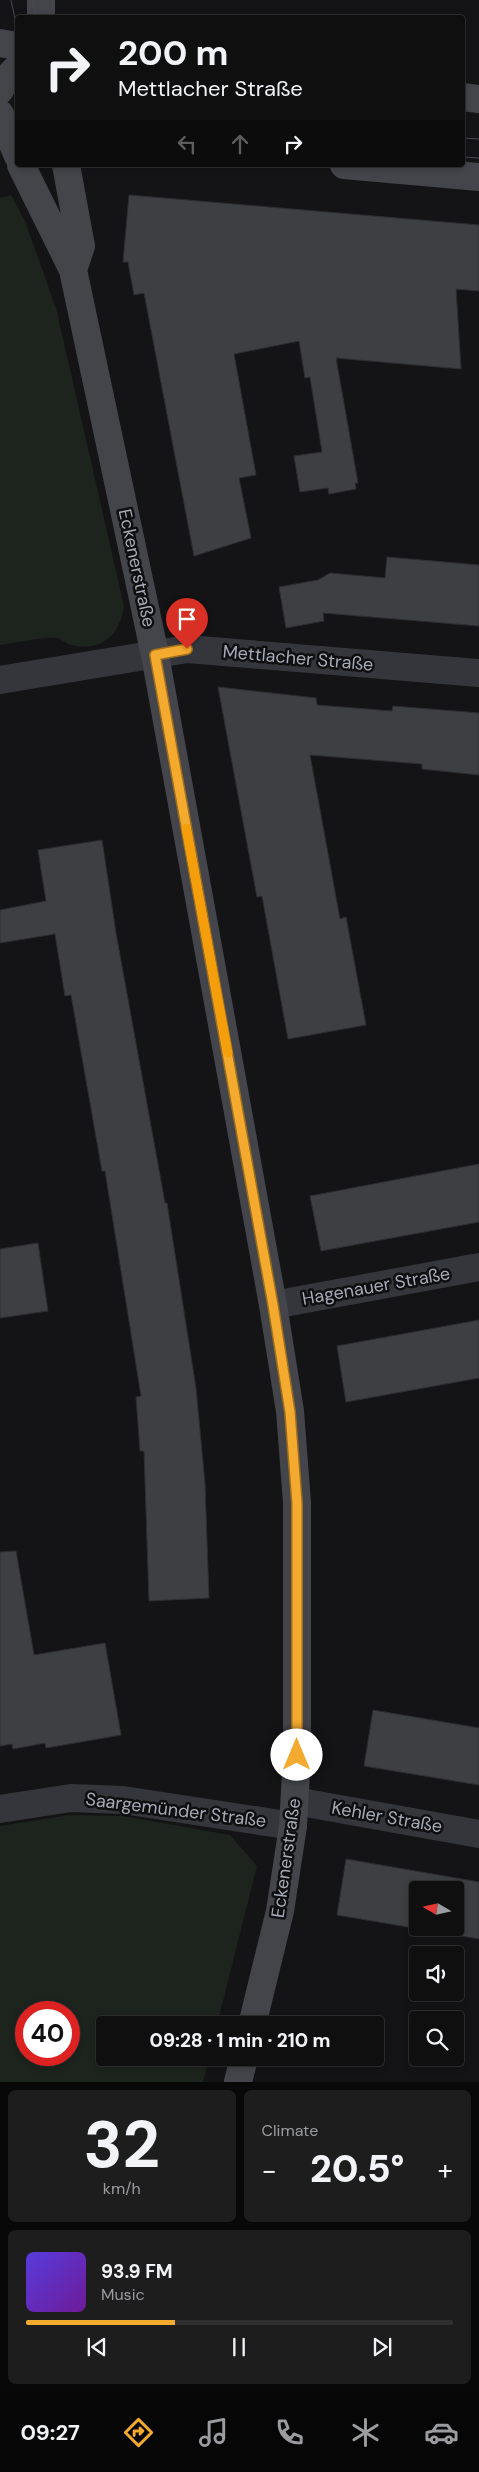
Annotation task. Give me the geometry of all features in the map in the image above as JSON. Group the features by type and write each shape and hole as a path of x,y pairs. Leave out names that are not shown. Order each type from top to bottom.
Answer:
{"street":[{"path":"40,0 41,15"},
{"path":"0,43 15,46"},
{"path":"0,90 4,81 15,71"},
{"path":"465,97 479,99"},
{"path":"0,103 15,107"},
{"path":"0,114 15,149"},
{"name":"Eckenerstraße","path":"22,167 73,270 155,655 273,1305 290,1412 297,1503 297,1755 294,1813 280,1911 254,2016"},
{"path":"366,167 479,177"},
{"path":"73,169 81,246 73,270"},
{"name":"Mettlacher Straße","path":"0,680 187,649 479,673"},
{"name":"Hagenauer Straße","path":"273,1305 479,1267"},
{"name":"Saargemünder Straße","path":"0,1809 71,1798 294,1813"},
{"name":"Kehler Straße","path":"294,1813 479,1834"},
{"path":"238,2082 242,2066"}],"shaded area":[{"path":"11,195 25,221 56,308 124,606 122,616 114,633 108,639 92,646 71,645 52,638 0,645 0,198"},
{"path":"69,1815 123,1816 230,1835 257,1866 219,2016 96,2016 96,2066 207,2066 203,2082 0,2082 0,1826"}],"building":[{"path":"129,195 479,225 479,291 456,289 461,369 336,358 358,483 355,483 356,489 329,494 328,488 300,492 294,456 322,452 310,377 305,378 299,341 234,354 256,475 239,478 251,538 194,556 144,293 134,295 128,262 123,262"},
{"path":"387,557 479,565 479,626 323,613 324,621 286,628 279,587 318,580 330,573 385,578"},
{"path":"218,687 316,698 317,705 392,711 393,706 479,713 479,775 422,769 422,764 310,755 340,919 346,917 366,1025 288,1039 262,896 257,897"},
{"path":"102,840 116,933 165,1203 167,1203 196,1388 205,1484 209,1598 149,1601 144,1451 140,1451 136,1397 141,1396 105,1171 102,1171 71,995 65,996 55,934 0,943 0,910 46,901 38,850"},
{"path":"479,1164 479,1222 321,1251 310,1196"},
{"path":"38,1243 48,1311 0,1318 0,1249"},
{"path":"479,1320 479,1378 346,1402 337,1346"},
{"path":"16,1551 34,1655 105,1643 121,1735 46,1748 45,1743 13,1749 12,1744 0,1746 0,1552"},
{"path":"373,1710 479,1728 479,1785 364,1766"},
{"path":"346,1859 479,1882 479,1939 461,1936 464,1936 464,1881 409,1881 409,1927 337,1915"}],"tram line":[{"path":"11,0 15,19"},
{"path":"32,0 36,15"},
{"path":"465,138 479,139"},
{"path":"465,157 479,158"}],"slow traffic":[{"path":"186,828 228,1053"}],"route":[{"path":"187,649 155,655 273,1305 290,1412 297,1503 297,1755"}]}
